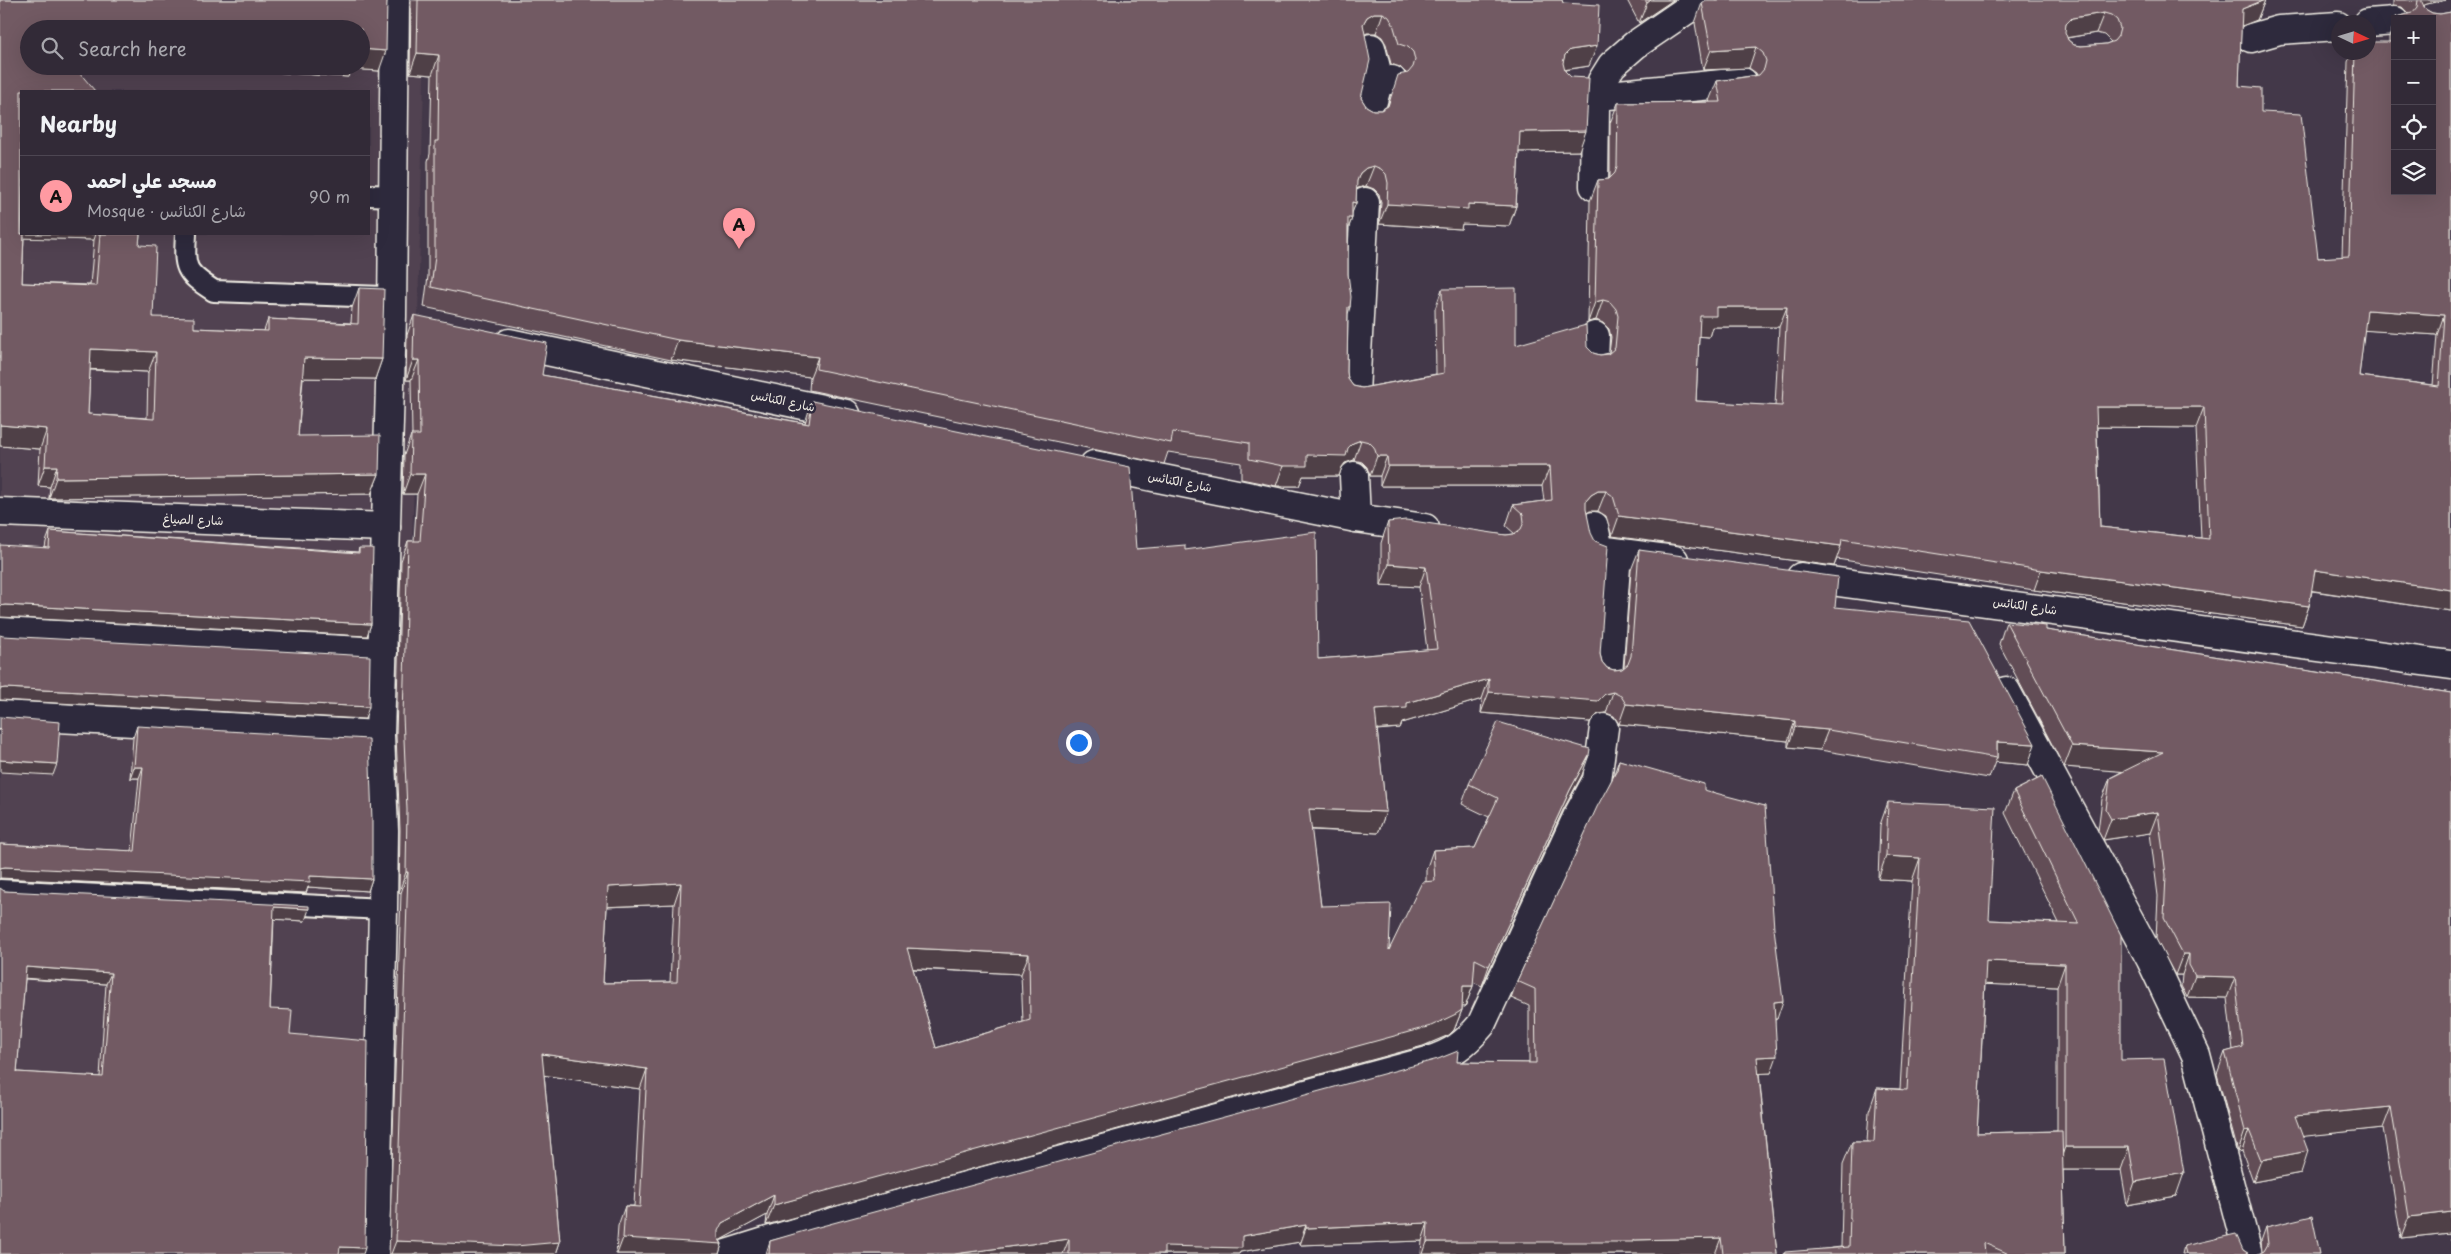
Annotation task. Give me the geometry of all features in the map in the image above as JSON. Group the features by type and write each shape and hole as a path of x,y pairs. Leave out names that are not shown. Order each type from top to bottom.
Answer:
{"street":[{"path":"375,1254 384,831 380,735 391,307 381,196 395,0"},
{"path":"1594,186 1595,107 1593,87 1612,65 1635,45 1701,0"},
{"path":"2398,15 2400,0"},
{"path":"2376,22 2391,21"},
{"path":"2252,38 2279,30 2331,26"},
{"path":"1369,115 1385,80 1371,48"},
{"path":"1593,87 1743,82"},
{"path":"1355,393 1364,202"},
{"path":"391,307 419,323"},
{"name":"شارع الكنائس","path":"484,338 874,420"},
{"name":"شارع الكنائس","path":"1067,460 1356,518 1453,533"},
{"path":"1354,476 1356,518"},
{"name":"شارع الصياغ","path":"0,512 386,527"},
{"path":"1608,674 1603,543 1694,563"},
{"name":"شارع الكنائس","path":"1772,573 2451,664"},
{"path":"1956,597 1970,623"},
{"path":"0,632 383,652"},
{"path":"1993,666 2151,960 2196,1055 2248,1254"},
{"path":"0,715 380,735"},
{"path":"726,1254 826,1224 1428,1061 1458,1048 1481,1024 1577,817 1597,780 1604,728"}],"lane":[{"path":"186,235 184,262 195,278 214,291 391,307"},
{"path":"0,890 383,909"}],"shaded area":[{"path":"0,0 426,0 394,1254 0,1254"}],"building":[{"path":"0,0 387,0 386,51 370,50 370,20 20,20 20,75 82,75 94,90 20,90 20,235 24,235 22,283 96,286 100,235 140,235 139,245 156,246 153,317 194,318 194,328 268,331 268,319 358,324 359,288 384,289 382,359 304,358 298,436 380,435 379,474 56,478 57,466 45,466 47,429 0,425","holes":["91,349 156,352 154,419 88,414"]},
{"path":"418,0 1562,0 1563,3 1599,5 1597,46 1570,50 1565,55 1563,63 1565,71 1571,77 1589,78 1586,131 1520,132 1516,206 1468,204 1468,209 1387,204 1388,183 1386,174 1374,166 1366,168 1360,173 1357,181 1356,203 1352,202 1352,218 1348,218 1348,274 1351,297 1350,307 1348,307 1347,372 1348,379 1353,386 1362,388 1444,373 1442,289 1516,288 1516,345 1586,325 1587,347 1593,353 1600,355 1608,354 1615,348 1618,316 1616,309 1610,302 1603,300 1595,302 1598,180 1609,179 1615,173 1617,166 1618,103 1721,102 1717,81 1759,75 1764,69 1766,61 1763,53 1756,47 1711,50 1702,3 1706,0 2264,0 2242,9 2239,86 2261,88 2261,112 2301,114 2318,258 2349,256 2355,60 2376,60 2376,42 2391,42 2391,195 2436,195 2436,15 2404,15 2412,13 2417,7 2418,0 2422,0 2425,9 2432,13 2451,12 2451,590 2315,570 2309,606 2041,570 1842,539 1841,546 1619,516 1613,496 1606,491 1598,491 1586,501 1586,509 1591,533 1595,541 1608,546 1600,654 1602,662 1607,668 1614,670 1622,669 1628,664 1631,656 1639,550 1838,577 1835,607 1969,620 2035,744 1997,742 1997,758 1828,730 1795,727 1795,721 1626,704 1621,696 1613,692 1605,694 1598,701 1489,692 1489,679 1407,703 1407,708 1375,710 1386,812 1309,809 1321,906 1391,904 1389,950 1422,882 1435,881 1433,850 1475,848 1498,798 1469,784 1498,722 1590,749 1589,755 1570,790 1489,966 1475,959 1473,986 1463,986 1462,1010 1456,1014 1431,1026 774,1205 774,1195 722,1223 718,1231 718,1238 722,1244 623,1238 625,1206 640,1207 647,1069 542,1054 560,1242 516,1246 396,1241 408,872 406,872 407,810 403,715 408,541 420,541 425,474 410,474 411,435 420,435 419,360 413,360 414,315 547,343 542,375 809,424 812,401 1130,467 1136,549 1185,545 1185,550 1316,532 1318,659 1437,649 1426,567 1389,564 1388,522 1406,520 1506,535 1514,534 1521,529 1524,522 1523,514 1513,505 1552,500 1550,466 1388,466 1387,456 1377,456 1374,447 1369,442 1361,440 1353,443 1348,448 1346,456 1307,455 1307,466 1283,466 1249,459 1249,443 1173,432 1171,443 816,369 818,357 678,340 431,287 435,256 435,141 438,141 439,55 417,53","holes":["1374,13 1383,13 1389,17 1399,44 1408,47 1413,52 1415,60 1413,67 1408,73 1398,75 1388,106 1381,110 1373,110 1366,106 1361,98 1370,60 1363,24 1367,17","2104,13 2111,15 2117,20 2120,28 2118,36 2114,41 2106,44 2081,46 2074,45 2068,40 2065,32 2066,24 2072,18","1716,307 1787,307 1782,406 1696,401 1700,316 1716,316","2367,310 2444,315 2439,386 2359,376","2096,407 2204,407 2209,539 2100,527","681,883 677,982 603,983 608,887","907,948 1029,954 1030,1020 936,1048"]},
{"path":"50,531 359,553 359,548 373,548 371,624 0,606 0,545 49,548"},
{"path":"2006,622 2046,626 2046,630 2451,693 2451,1212 2409,1217 2391,1107 2295,1116 2308,1151 2261,1160 2249,1130 2245,1131 2225,1052 2243,1047 2235,977 2195,976 2189,965 2189,954 2183,954 2164,918 2166,875 2158,812 2111,819 2106,810 2110,778 2163,752 2072,746"},
{"path":"0,635 370,656 369,707 0,689"},
{"path":"0,717 60,722 57,764 0,760"},
{"path":"137,726 369,739 372,879 310,876 310,882 0,868 0,844 135,851 143,767 134,767"},
{"path":"1619,760 1704,784 1704,790 1765,806 1774,928 1783,1001 1774,1002 1777,1056 1757,1057 1777,1254 1723,1254 1721,1238 1633,1240 1633,1242 1427,1242 1428,1223 1306,1228 1306,1225 1242,1236 1242,1248 1164,1246 1164,1254 1069,1254 1069,1239 954,1254 769,1254 770,1241 1438,1059 1458,1051 1457,1062 1536,1063 1535,989 1517,981 1597,807 1617,770"},
{"path":"2042,777 2121,935 2121,1060 2164,1059 2184,1173 2135,1182 2129,1147 2065,1147 2065,964 1986,961 1977,1133 2062,1131 2065,1254 2009,1254 1984,1243 1985,1254 1784,1254 1785,1252 1849,1247 1852,1142 1874,1142 1877,1088 1907,1090 1920,858 1886,856 1888,802 1995,807 1989,920 2079,924 2014,791"},
{"path":"0,888 4,891 309,906 309,909 274,907 270,1009 292,1010 290,1034 368,1041 365,1248 340,1247 339,1254 0,1254","holes":["26,967 111,973 103,1077 17,1072"]},
{"path":"2312,1216 2320,1254 2258,1254 2264,1251 2268,1244 2266,1227"},
{"path":"2236,1234 2243,1250 2249,1254 2186,1254 2184,1246"}],"place":[{"name":"مسجد علي احمد","path":"739,249"}]}
